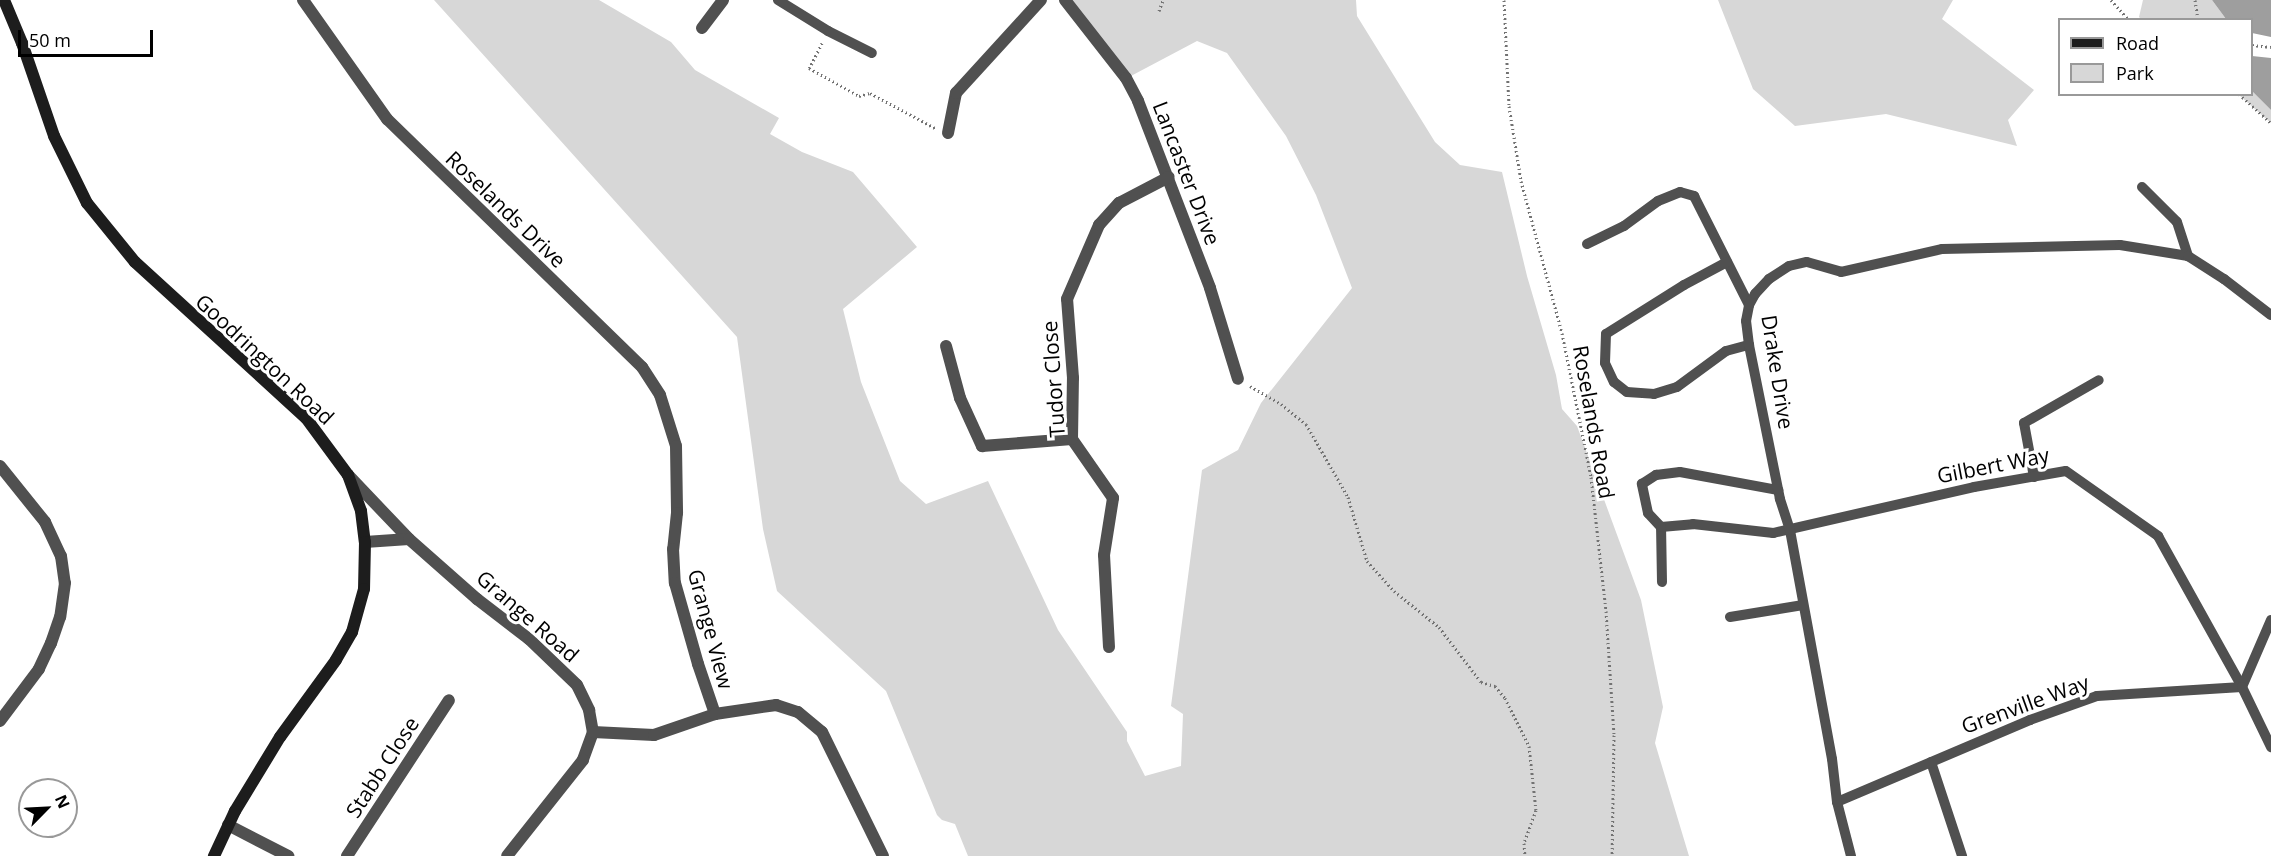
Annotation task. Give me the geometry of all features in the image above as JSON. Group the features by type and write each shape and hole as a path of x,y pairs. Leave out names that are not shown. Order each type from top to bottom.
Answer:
{"street":[{"name":"Goodrington Road","path":"4,0 22,42 54,136 87,203 135,262 306,418 348,475 361,511 365,542 364,589 352,632 336,660 280,737 228,825 214,856"},
{"name":"Roselands Drive","path":"303,0 387,119 642,367 660,395 676,446"},
{"path":"702,28 723,0"},
{"path":"948,134 956,93 1041,0"},
{"name":"Lancaster Drive","path":"1065,0 1126,78 1169,177 1210,288 1238,378"},
{"name":"Tudor Close","path":"1109,647 1104,555 1113,498 1072,439 1073,378 1067,299 1099,225 1119,203 1169,177"},
{"path":"946,346 960,398 982,446 1072,439"},
{"name":"Grange View","path":"676,446 677,503 673,549 675,583 715,714"},
{"path":"0,466 45,522 61,556 65,583 60,617 51,643 33,677 0,721"},
{"name":"Grange Road","path":"348,475 409,539 477,599 520,631 577,685 589,710 593,732"},
{"path":"365,542 409,539"},
{"name":"Stabb Close","path":"347,856 449,700"},
{"path":"507,856 584,760 593,732 654,735 715,714 776,705 798,712 822,732 883,856"},
{"path":"228,825 288,856"}],"lane":[{"path":"778,0 872,53"},
{"path":"2142,187 2177,222 2188,256"},
{"path":"1587,244 1624,226 1658,201 1680,192 1694,196 1749,305"},
{"name":"Drake Drive","path":"1851,856 1837,802 1832,759 1790,530 1778,490 1749,345 1746,321 1749,305 1769,279 1789,266 1808,262 1841,272 1942,249 2120,245 2188,256 2224,279 2271,315"},
{"path":"1727,262 1684,285 1606,334 1605,363 1614,382 1627,393 1654,394 1677,387 1726,351 1749,345"},
{"path":"2034,477 2024,423 2099,380"},
{"name":"Gilbert Way","path":"1662,526 1693,524 1773,533 1974,487 2066,471 2158,536 2242,687"},
{"path":"1662,582 1662,526 1648,513 1642,484 1656,475 1680,472 1778,490"},
{"path":"1730,617 1803,604"},
{"path":"2271,621 2242,687 2271,747"},
{"name":"Grenville Way","path":"1837,802 2030,720 2097,696 2242,687"},
{"path":"1931,762 1962,856"}],"path":[{"path":"1159,10 1163,0"},
{"name":"Roselands Road","path":"1504,0 1509,106 1521,181 1562,333 1591,477 1606,611 1614,735 1612,856"},
{"path":"2111,0 2127,18"},
{"path":"2195,0 2198,18"},
{"path":"828,30 809,68 859,96 870,93 920,122 948,134"},
{"path":"2253,45 2271,47"},
{"path":"2241,96 2271,123"},
{"path":"1238,378 1281,404 1306,424 1348,497 1367,561 1394,591 1439,627 1480,682 1495,686 1505,698 1529,746 1536,810 1524,843 1525,856"}],"green space":[{"path":"434,0 599,0 671,42 695,70 779,118 770,134 802,152 853,172 917,247 843,309 861,382 900,481 926,504 988,481 1058,630 1127,732 1127,741 1145,776 1181,766 1183,714 1171,706 1202,470 1238,450 1261,403 1352,288 1316,195 1286,136 1227,53 1197,41 1129,77 1068,0 1356,0 1357,16 1435,142 1460,165 1502,172 1527,276 1556,375 1562,409 1577,426 1641,600 1663,707 1655,743 1689,856 968,856 955,824 942,820 937,815 886,691 777,591 763,529 737,337"},
{"path":"1718,0 1953,0 1942,19 2034,90 2008,120 2017,146 1886,114 1795,126 1753,89"},
{"path":"2143,0 2212,0 2225,18 2140,18"},
{"path":"2253,92 2271,110 2271,123 2240,96 2253,96"}],"shaded area":[{"path":"2212,0 2271,0 2271,37 2253,33 2253,18 2225,18"},
{"path":"2253,56 2271,58 2271,110 2253,92"}]}
